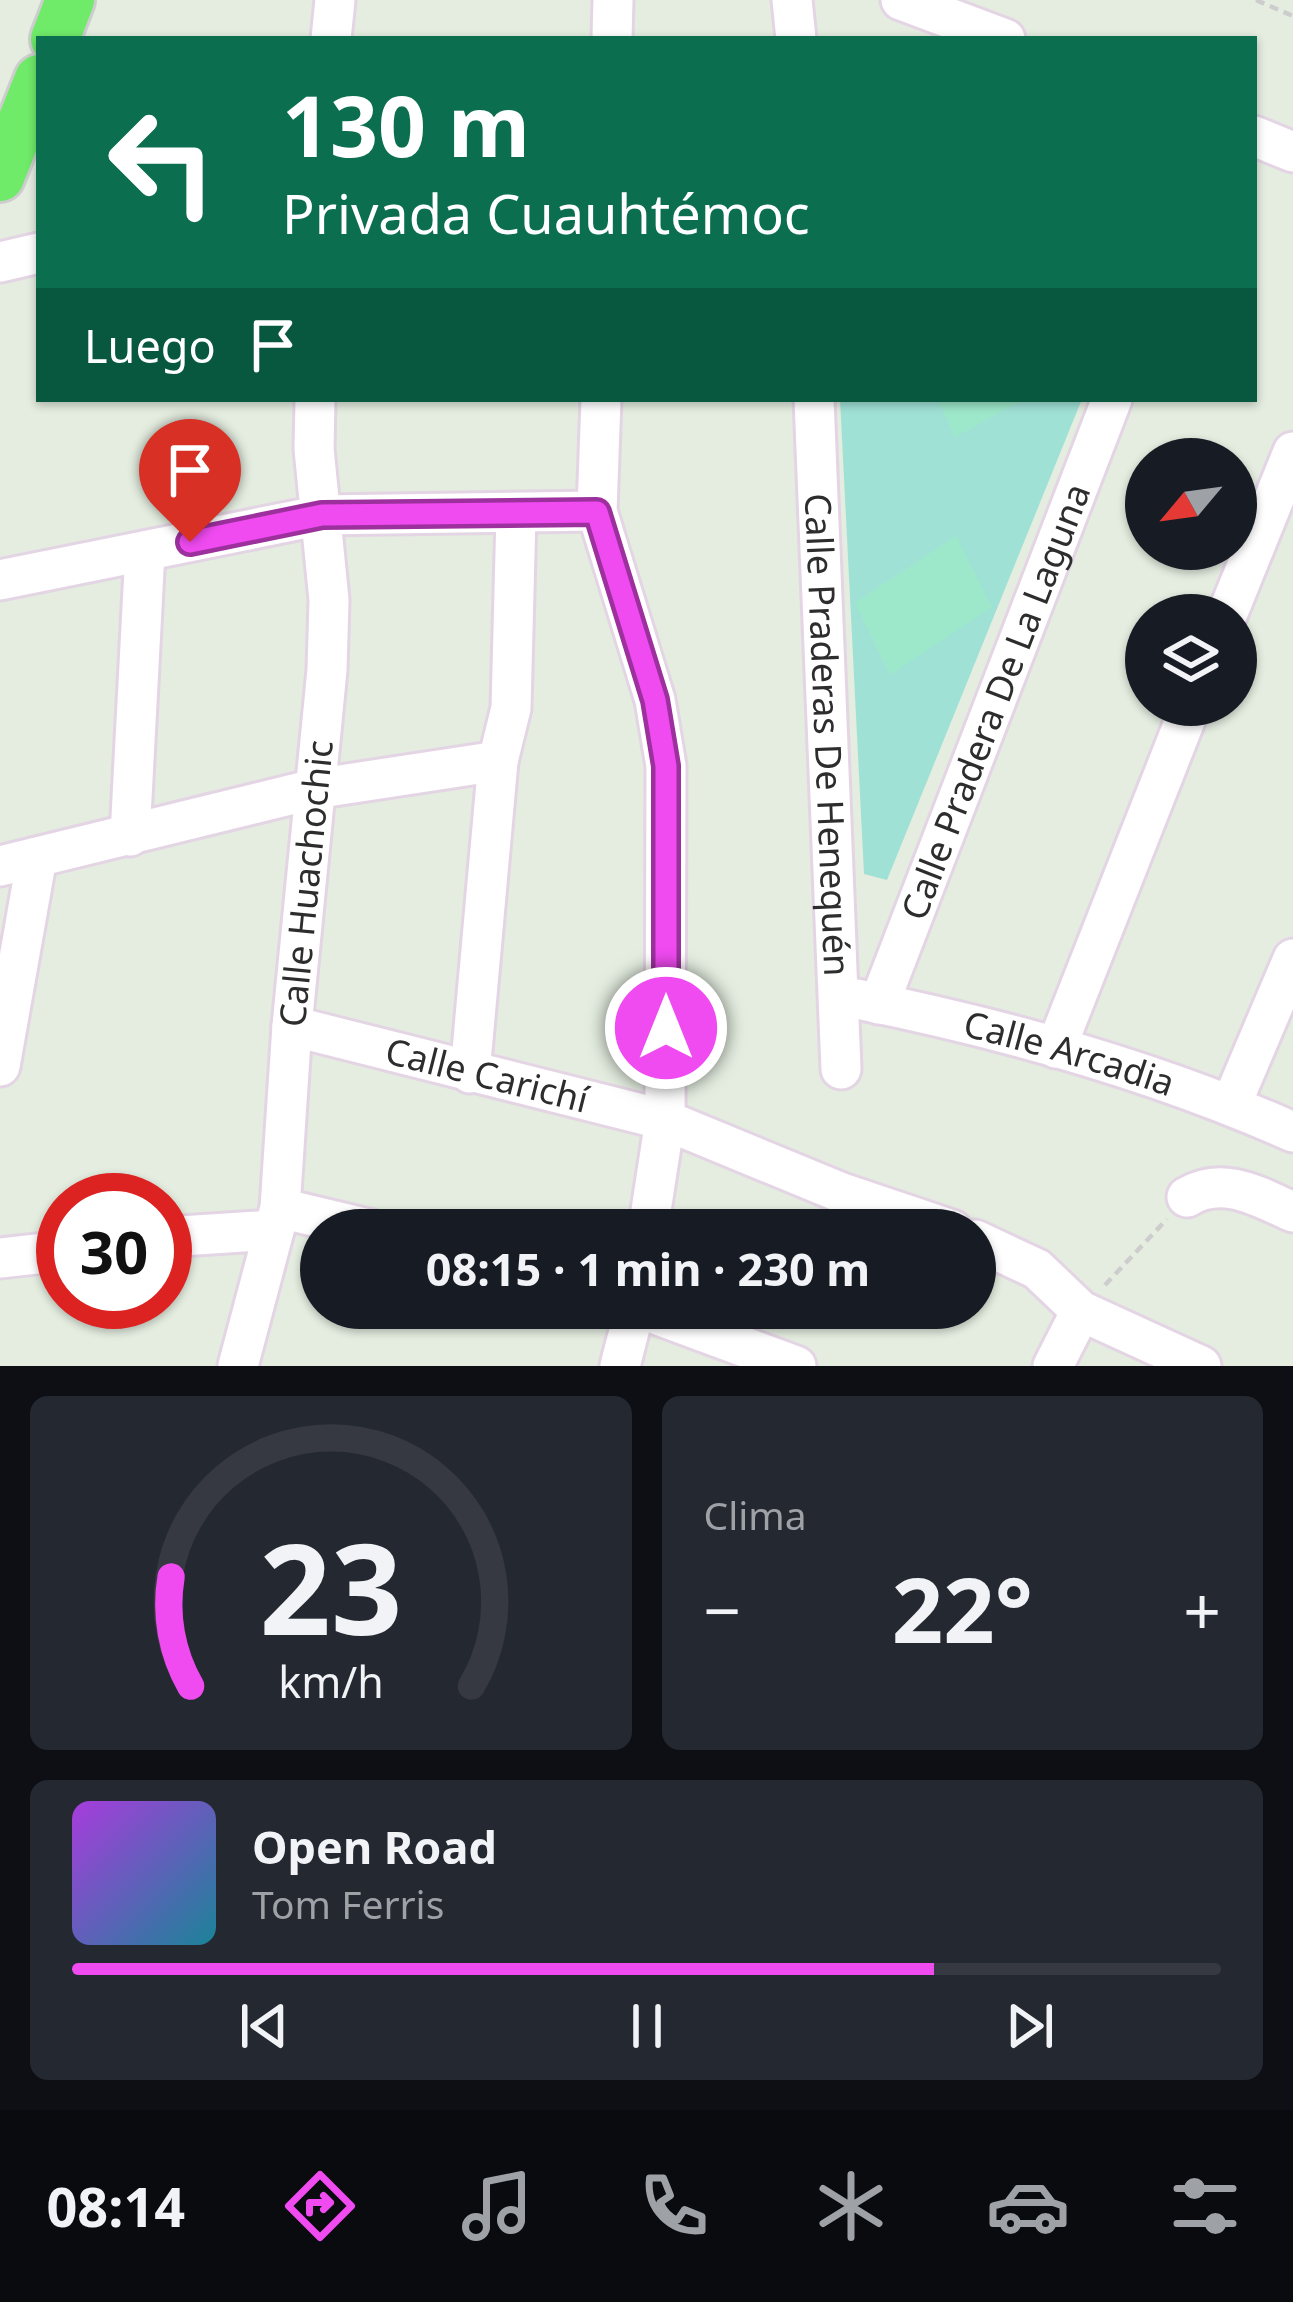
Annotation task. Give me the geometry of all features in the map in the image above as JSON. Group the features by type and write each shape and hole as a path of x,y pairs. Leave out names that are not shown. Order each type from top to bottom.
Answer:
{"main road":[{"path":"56,36 70,0"},
{"path":"0,177 36,87"}],"street":[{"path":"331,36 334,0"},
{"path":"612,36 613,0"},
{"path":"792,0 796,36"},
{"path":"901,0 997,36"},
{"path":"1257,137 1293,152"},
{"path":"0,262 36,254"},
{"name":"Calle Huachochic","path":"238,1366 277,1219 327,670 329,601 314,449 315,402"},
{"path":"601,402 597,512 655,700 666,766 665,1120 651,1209"},
{"name":"Calle Praderas De Henequén","path":"814,402 860,1000 842,1069"},
{"name":"Calle Pradera De La Laguna","path":"860,1000 1111,402"},
{"path":"1235,594 1293,452"},
{"path":"0,580 322,515 597,512"},
{"path":"470,1073 498,760 512,708 516,514"},
{"path":"130,836 146,551"},
{"path":"1056,1048 1183,726"},
{"path":"0,1066 18,861 314,789 498,760"},
{"path":"1231,1105 1293,959"},
{"name":"Calle Arcadia","path":"860,1000 1056,1048 1231,1105 1293,1132"},
{"name":"Calle Carichí","path":"292,1026 665,1120 890,1209"},
{"path":"1187,1197 1208,1189 1237,1188 1293,1212"},
{"path":"192,1233 277,1219 300,1222"},
{"path":"996,1250 1037,1269 1081,1311 1201,1366"},
{"path":"0,1258 36,1253"},
{"path":"1053,1366 1081,1311"},
{"path":"620,1366 631,1329"},
{"path":"695,1329 796,1366"}],"path":[{"path":"1256,0 1293,16"},
{"path":"1081,1311 1187,1197"}],"shaded area":[{"path":"840,402 1081,402 887,880 864,874"}],"green space":[{"path":"939,402 1019,402 955,437"},
{"path":"956,536 992,607 890,675 855,603"}],"route":[{"path":"190,542 322,515 597,512 655,700 666,766 666,1028"}]}
